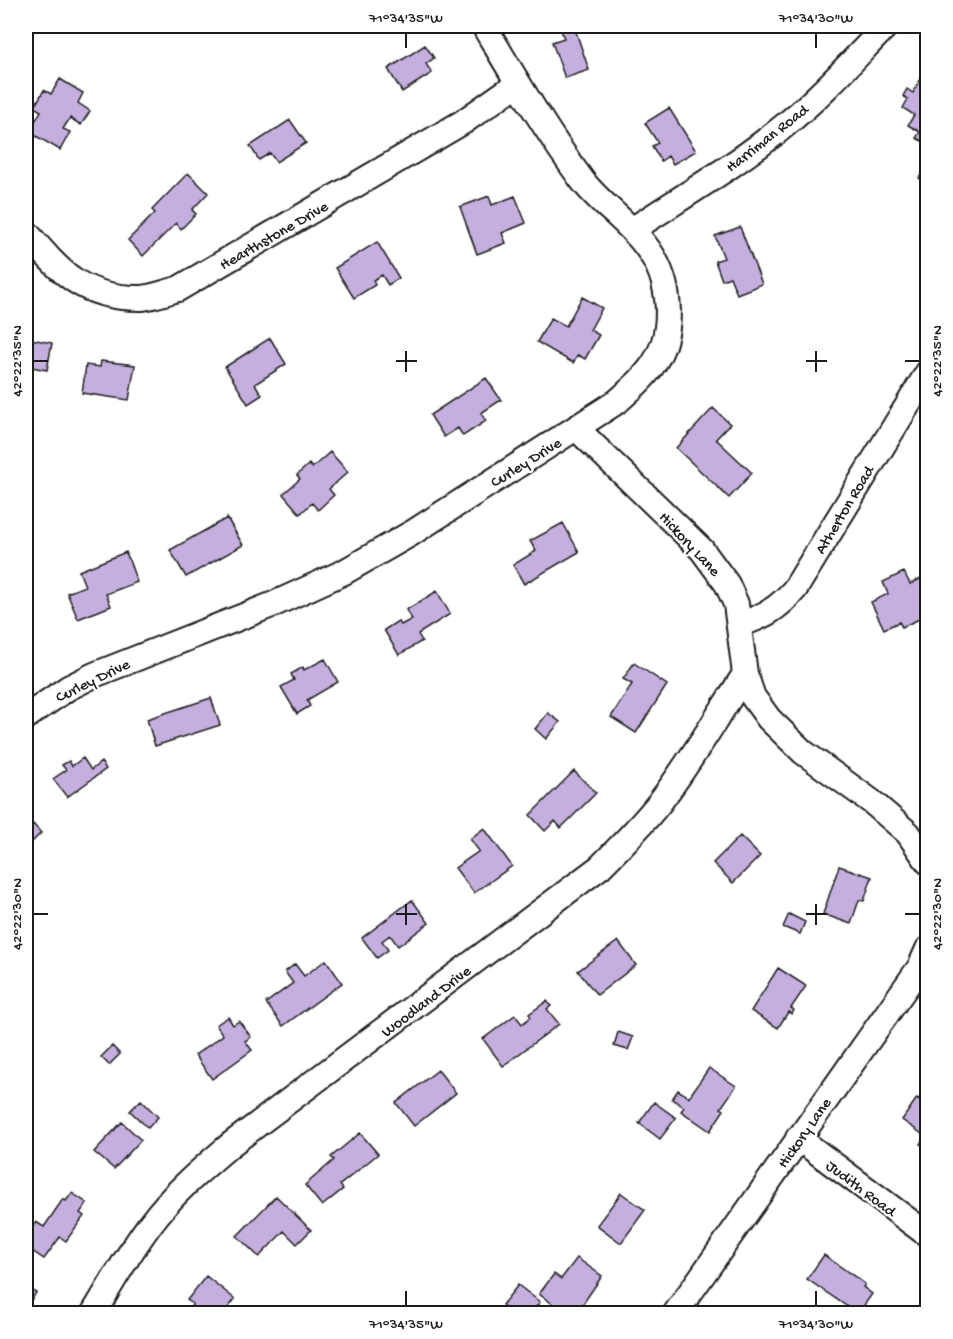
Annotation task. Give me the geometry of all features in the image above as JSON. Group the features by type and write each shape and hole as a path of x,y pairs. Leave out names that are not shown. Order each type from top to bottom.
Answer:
{"street":[{"name":"Curley Drive","path":"26,717 68,688 94,675 274,604 344,572 396,542 618,401 651,368 666,335 668,300 656,261 632,230 584,183 546,131 484,26"},
{"name":"Harriman Road","path":"632,230 739,160 784,126 821,93 886,26"},
{"name":"Hearthstone Drive","path":"26,232 69,279 103,294 143,298 178,289 463,122 517,84"},
{"name":"Atherton Road","path":"739,625 768,614 783,603 795,589 927,372"},
{"name":"Hickory Lane","path":"576,428 702,550 716,567 736,604 745,674 753,697 777,727 803,752 872,802 908,832 927,862"},
{"name":"Woodland Drive","path":"93,1314 151,1223 174,1195 202,1169 600,867 633,834 661,801 745,674"},
{"name":"Hickory Lane","path":"675,1314 920,967 927,949"},
{"name":"Judith Road","path":"798,1138 927,1235"}],"building":[{"path":"574,26 589,70 565,78 552,42 564,38 561,30"},
{"path":"425,45 434,58 426,64 432,73 402,92 388,69"},
{"path":"921,78 928,82 928,144 916,138 920,132 908,125 914,115 903,108 908,99 903,96 907,89 913,93"},
{"path":"60,79 83,93 78,103 90,111 81,125 70,118 63,129 70,132 60,150 29,132 41,111 34,107 44,90 51,94"},
{"path":"669,108 696,151 673,164 668,156 661,161 652,146 658,143 645,123"},
{"path":"290,120 306,143 276,162 270,153 259,160 250,146"},
{"path":"928,166 928,183 919,178"},
{"path":"188,173 208,193 192,210 196,214 181,229 176,223 143,256 128,240 155,213 152,210"},
{"path":"489,196 492,205 515,196 526,223 502,233 506,243 477,254 460,207"},
{"path":"740,227 762,284 737,294 730,277 722,280 715,261 724,258 715,236"},
{"path":"377,242 399,278 388,285 382,275 373,280 375,285 354,298 335,268"},
{"path":"582,297 602,308 590,330 599,335 585,359 578,355 573,363 537,342 551,318 566,326"},
{"path":"26,338 52,343 47,370 26,366"},
{"path":"270,338 286,364 255,384 262,395 248,404 225,367"},
{"path":"101,361 135,365 129,400 82,393 86,365 100,367"},
{"path":"486,378 501,400 481,413 486,421 463,436 458,428 444,437 430,415"},
{"path":"713,408 730,424 716,439 752,473 729,498 676,448"},
{"path":"330,452 348,472 329,489 334,495 318,510 312,503 300,514 283,494 300,479 297,475 309,464 312,468"},
{"path":"227,518 243,545 186,577 170,550"},
{"path":"563,523 579,552 524,584 513,565 536,551 530,541"},
{"path":"126,552 137,582 106,594 111,606 78,619 67,593 85,586 79,571"},
{"path":"904,572 910,584 926,576 928,615 902,627 899,622 884,629 871,602 888,594 883,582"},
{"path":"437,591 450,614 418,634 422,641 399,655 384,630 398,621 401,625 412,619 406,610"},
{"path":"325,659 338,682 307,700 310,706 297,714 281,687 294,680 291,674"},
{"path":"634,663 667,685 636,733 611,717 632,684 623,679"},
{"path":"211,698 220,725 155,746 147,719"},
{"path":"548,713 560,722 546,739 535,729"},
{"path":"83,758 91,770 101,762 106,769 67,797 53,779 66,770 62,765 69,761 72,766"},
{"path":"574,771 596,793 561,828 555,821 545,831 530,815"},
{"path":"33,824 41,833 26,848 26,831"},
{"path":"484,828 512,866 474,893 455,868 479,851 470,839"},
{"path":"740,836 760,856 733,883 713,863"},
{"path":"839,866 872,877 864,901 859,900 851,924 823,914"},
{"path":"412,900 429,923 398,946 390,935 382,941 388,950 377,958 362,938"},
{"path":"789,914 805,922 800,934 783,927"},
{"path":"618,941 636,965 597,995 578,971"},
{"path":"326,960 342,983 283,1026 266,1003 293,983 285,972 295,964 304,976"},
{"path":"778,968 806,986 791,1008 794,1010 792,1014 788,1012 778,1028 751,1011"},
{"path":"547,1001 551,1006 547,1009 559,1024 503,1066 483,1039 515,1015 522,1024 531,1017 529,1014"},
{"path":"228,1017 233,1025 239,1021 251,1037 245,1041 252,1050 212,1079 195,1055 223,1035 216,1025"},
{"path":"618,1032 633,1037 628,1050 614,1046"},
{"path":"112,1046 120,1054 109,1065 101,1057"},
{"path":"709,1068 736,1086 721,1108 724,1110 710,1131 681,1111 684,1107 672,1099 678,1090 689,1097"},
{"path":"438,1070 456,1093 414,1126 396,1103"},
{"path":"917,1098 928,1105 928,1149 920,1144 925,1136 902,1120"},
{"path":"141,1100 158,1117 148,1128 130,1111"},
{"path":"654,1102 676,1118 660,1139 639,1123"},
{"path":"122,1122 141,1140 114,1169 94,1152"},
{"path":"360,1133 378,1154 340,1185 343,1189 322,1206 305,1185 334,1160 331,1157"},
{"path":"72,1193 87,1203 80,1213 84,1216 66,1241 60,1237 44,1259 26,1247 26,1237 36,1222 44,1227 63,1199 66,1201"},
{"path":"621,1193 645,1210 621,1243 597,1225"},
{"path":"276,1196 311,1230 297,1244 284,1231 259,1257 237,1236"},
{"path":"824,1255 865,1284 863,1287 872,1294 858,1314 807,1279"},
{"path":"577,1258 602,1276 576,1314 567,1314 539,1294 554,1274 561,1279"},
{"path":"206,1276 235,1299 223,1314 185,1314 193,1304 187,1300"},
{"path":"518,1285 540,1302 530,1314 513,1314 502,1305"},
{"path":"26,1286 36,1293 26,1307"}]}
